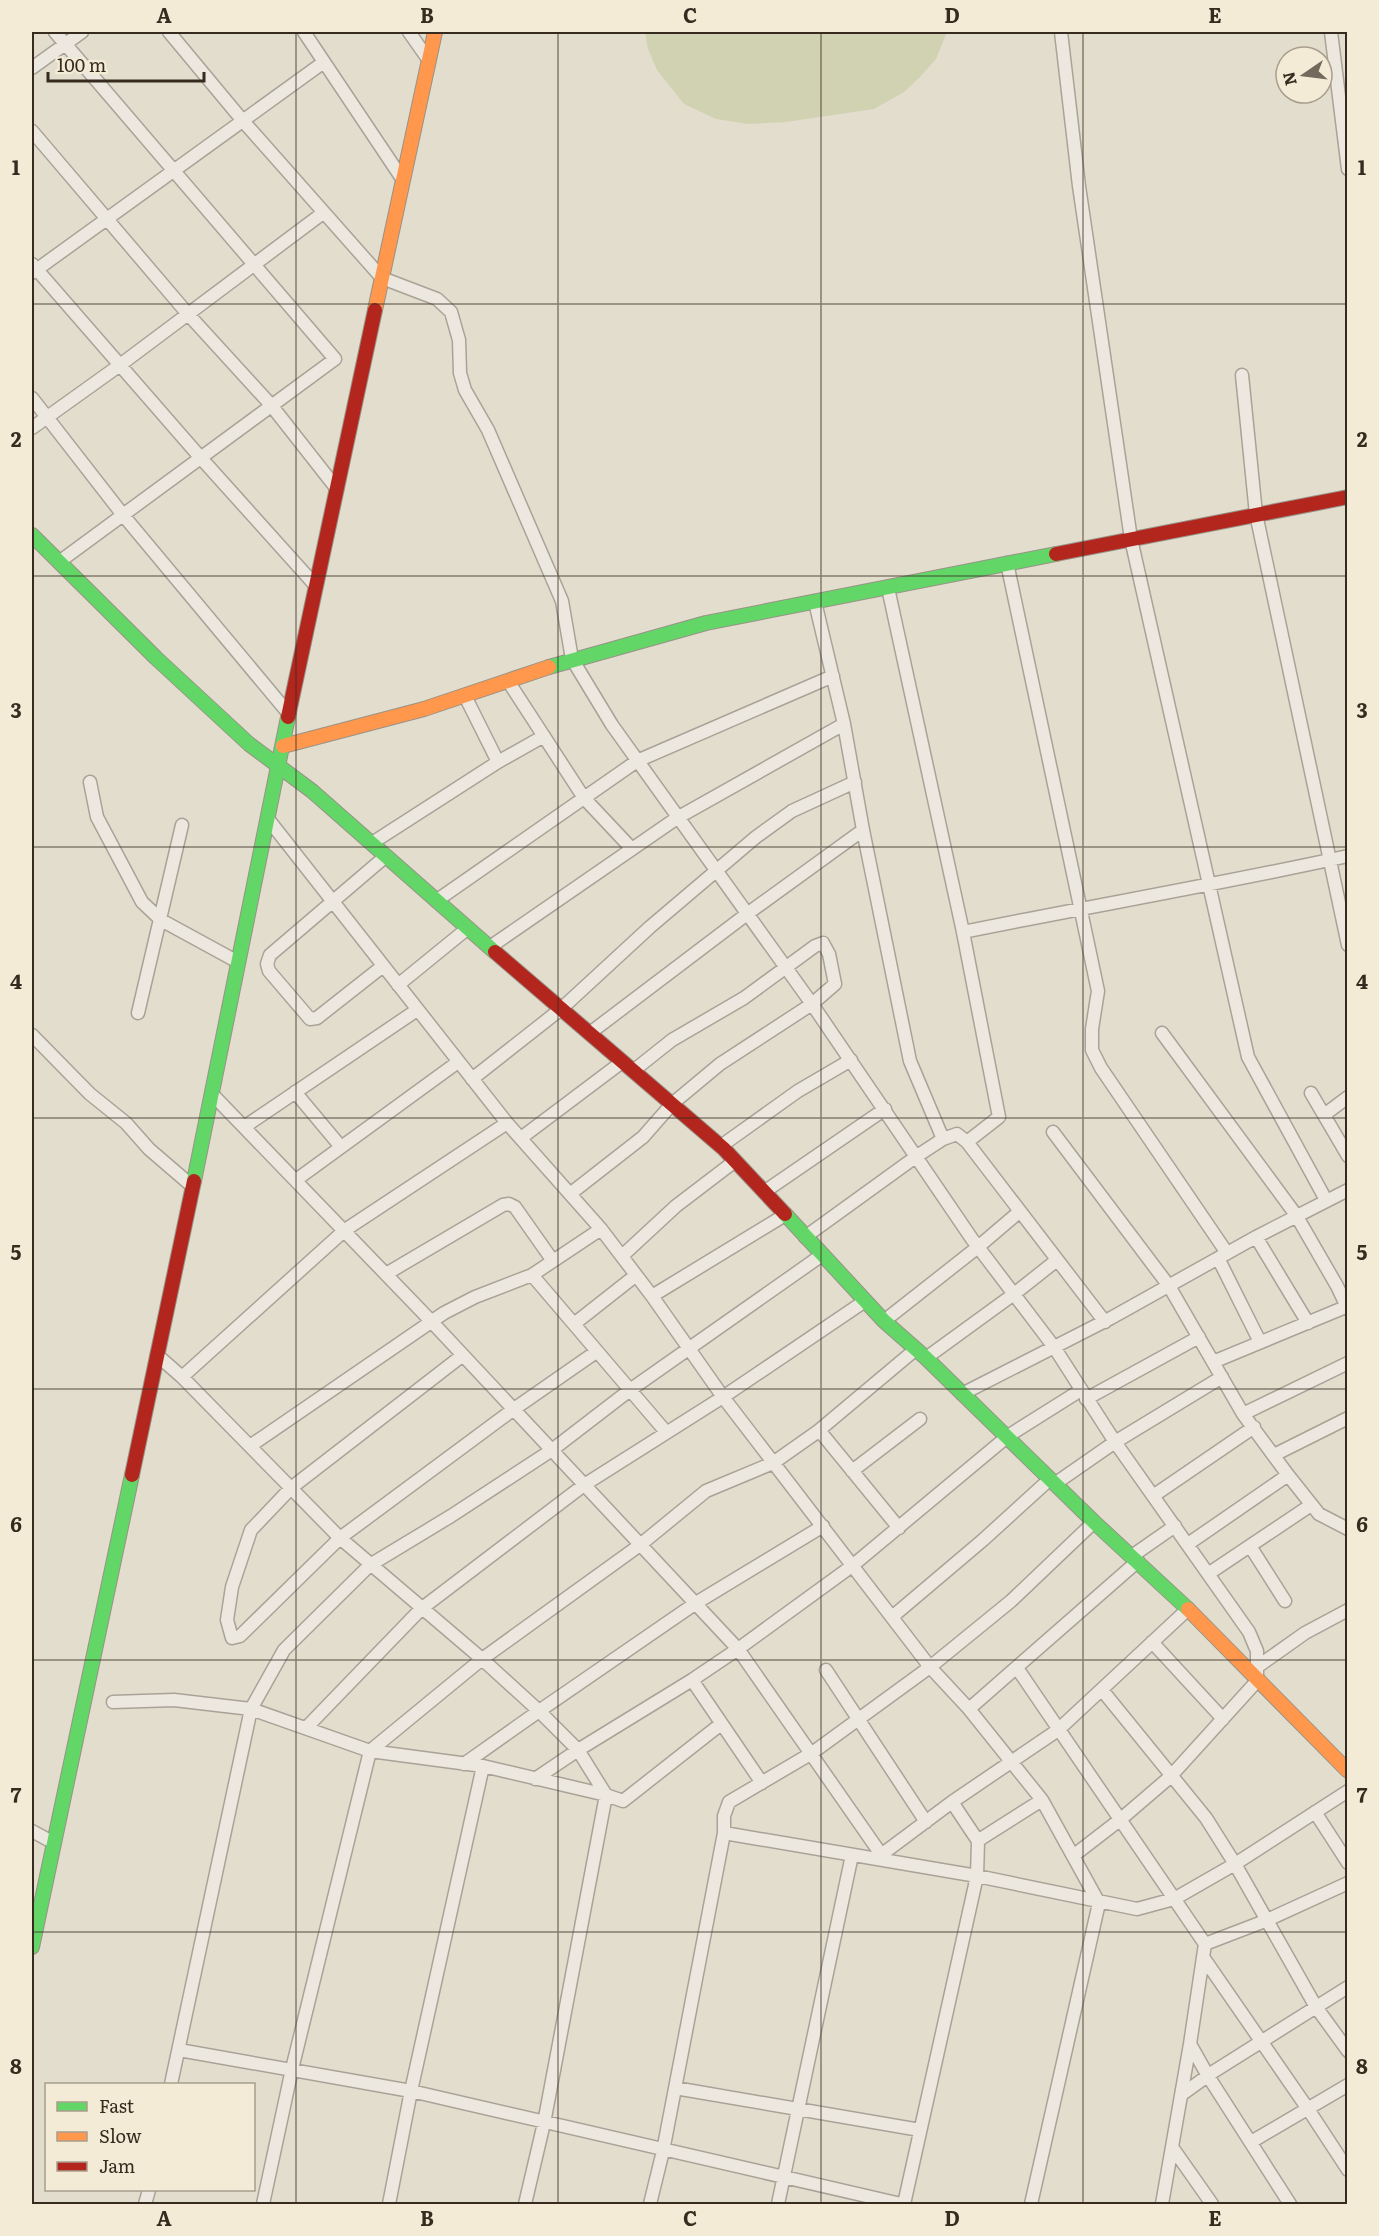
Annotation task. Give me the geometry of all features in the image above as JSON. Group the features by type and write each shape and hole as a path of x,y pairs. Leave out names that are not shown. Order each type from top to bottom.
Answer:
{"street":[{"path":"56,32 334,359 59,562"},
{"path":"32,68 82,32"},
{"path":"169,32 243,121 382,278 438,299 451,312 459,340 460,373 465,390 488,430 562,601 572,659 637,761 785,969 813,1004 978,1247 1054,1347 1116,1442 1249,1632 1257,1651 1257,1674"},
{"path":"304,32 403,180"},
{"path":"409,32 428,59"},
{"path":"32,1947 212,1094 315,585 435,32"},
{"path":"1061,32 1079,186 1131,539 1248,1057 1326,1200"},
{"path":"1331,32 1344,114 1347,169"},
{"path":"315,585 33,268 324,62"},
{"path":"32,131 105,219 271,405 337,489"},
{"path":"32,428 323,213"},
{"path":"1242,375 1256,514 1331,860 1347,945"},
{"path":"32,398 123,515 290,714"},
{"path":"283,746 415,712 572,659 706,623 1347,497"},
{"path":"32,535 156,658 249,744 312,790 436,901 721,1146 884,1321 1257,1674 1347,1771"},
{"path":"1007,563 1098,991 1097,1009 1092,1029 1092,1050 1101,1068 1222,1256 1260,1342"},
{"path":"888,588 963,932 999,1117 967,1142"},
{"path":"815,602 844,724 910,1061 943,1139"},
{"path":"436,901 637,761 833,676"},
{"path":"508,681 584,798 632,849"},
{"path":"465,696 498,762"},
{"path":"490,947 677,818 844,724"},
{"path":"372,843 498,762 544,736"},
{"path":"90,782 97,817 142,902 161,920 238,962"},
{"path":"472,1079 561,1009 650,927 756,837 792,811 855,782"},
{"path":"268,819 507,1123 601,1229 652,1296 723,1397 930,1668 969,1709 1042,1800 1099,1902 1031,2205"},
{"path":"138,1013 182,825"},
{"path":"590,1034 747,914 863,830"},
{"path":"383,966 317,1018 310,1019 269,971 267,964 270,955 386,856"},
{"path":"963,932 1210,883 1266,875 1347,856"},
{"path":"398,985 468,928"},
{"path":"521,1138 627,1066 744,998 815,946 824,942 835,984 813,1004 720,1064 672,1104 644,1137 570,1194"},
{"path":"244,1127 417,1010"},
{"path":"1162,1033 1296,1215 1338,1286 1347,1307 1213,1362"},
{"path":"32,1035 90,1094 126,1123 149,1149 192,1186"},
{"path":"721,1146 798,1091 851,1060"},
{"path":"296,1180 458,1062"},
{"path":"296,1092 341,1147"},
{"path":"1311,1093 1347,1156"},
{"path":"212,1094 345,1230 738,1649 883,1858"},
{"path":"1324,1115 1347,1097"},
{"path":"764,1192 885,1109"},
{"path":"182,1377 345,1230 507,1123"},
{"path":"1053,1132 1169,1286 1243,1414 1288,1475 1319,1514 1347,1529"},
{"path":"806,1237 917,1156 943,1139 957,1134 967,1142 1105,1322"},
{"path":"622,1256 675,1206 735,1161"},
{"path":"962,1394 1105,1322 1296,1215 1347,1190"},
{"path":"386,1274 503,1205 509,1204 515,1207 553,1261"},
{"path":"884,1321 1019,1212"},
{"path":"652,1296 785,1215"},
{"path":"250,1446 431,1321 475,1297 496,1291 532,1275 601,1229"},
{"path":"1256,1237 1308,1323"},
{"path":"171,2083 251,1709 284,1650 370,1565 452,1516 552,1450 689,1347 822,1255"},
{"path":"263,2205 292,2069 370,1750 482,1659 640,1545 706,1491 773,1463 921,1354 1014,1294 1057,1260"},
{"path":"532,1275 666,1432"},
{"path":"574,1324 635,1276"},
{"path":"306,1728 421,1609 584,1485 723,1397 864,1301"},
{"path":"535,1779 738,1649 852,1566 1008,1436 1199,1337"},
{"path":"463,1355 291,1488 251,1530 232,1587 227,1620 232,1638 240,1636 340,1538 514,1409 596,1352"},
{"path":"157,1355 182,1377 340,1538 482,1659 539,1711 578,1750 606,1795 544,2123 525,2205"},
{"path":"1243,1414 1347,1363"},
{"path":"892,1617 1053,1481 1222,1377"},
{"path":"852,1471 920,1419"},
{"path":"1274,1455 1347,1419"},
{"path":"1153,1496 1254,1427"},
{"path":"817,1432 823,1434 899,1528"},
{"path":"1188,1544 1288,1475"},
{"path":"1208,1574 1311,1505"},
{"path":"650,2205 663,2151 724,1833 724,1816 729,1802 812,1753 930,1668 1011,1601 1094,1522"},
{"path":"464,1764 696,1603 823,1526"},
{"path":"969,1709 1135,1559 1175,1526"},
{"path":"1250,1545 1285,1601"},
{"path":"883,1858 952,1802 1058,1730 1188,1609"},
{"path":"1073,1856 1170,1777 1223,1719 1257,1674 1305,1633 1347,1610"},
{"path":"1152,1642 1223,1719"},
{"path":"1017,1668 1205,1944 1162,2205"},
{"path":"826,1670 926,1822"},
{"path":"692,1680 762,1783"},
{"path":"1102,1690 1170,1777 1206,1818 1235,1864 1265,1921 1316,2007 1347,2051"},
{"path":"113,1702 174,1700 251,1709 370,1750 483,1766 606,1795 622,1801 722,1724"},
{"path":"389,2205 411,2091 483,1766"},
{"path":"724,1833 852,1855 883,1858 1137,1909 1174,1899 1235,1864 1347,1791"},
{"path":"978,1841 1042,1800"},
{"path":"179,2050 411,2091 902,2205 977,1876 978,1841 952,1802"},
{"path":"1315,1812 1347,1863"},
{"path":"32,1831 54,1843"},
{"path":"778,2205 852,1855"},
{"path":"1205,1944 1265,1921 1347,1883"},
{"path":"1203,1957 1308,2109 1347,2170"},
{"path":"1181,2095 1347,1987"},
{"path":"1190,2044 1290,2205"},
{"path":"1251,2142 1347,2085"},
{"path":"675,2088 838,2114 920,2130"},
{"path":"1172,2147 1212,2205"}],"green space":[{"path":"645,32 947,32 936,59 919,78 904,92 874,109 786,122 748,124 716,119 684,104 657,70 648,49"}],"traffic: fast":[{"path":"32,535 156,658 249,744 312,791 495,952"},
{"path":"549,667 706,623 1056,554"},
{"path":"194,1181 288,717"},
{"path":"785,1214 884,1321 926,1358 1094,1522 1188,1609"},
{"path":"32,1947 132,1475"}],"traffic: slow":[{"path":"375,310 435,32"},
{"path":"283,746 424,709 549,667"},
{"path":"1188,1609 1348,1771"}],"traffic: jam":[{"path":"288,717 375,310"},
{"path":"1056,554 1348,497"},
{"path":"495,952 724,1149 785,1214"},
{"path":"132,1475 194,1181"}]}
